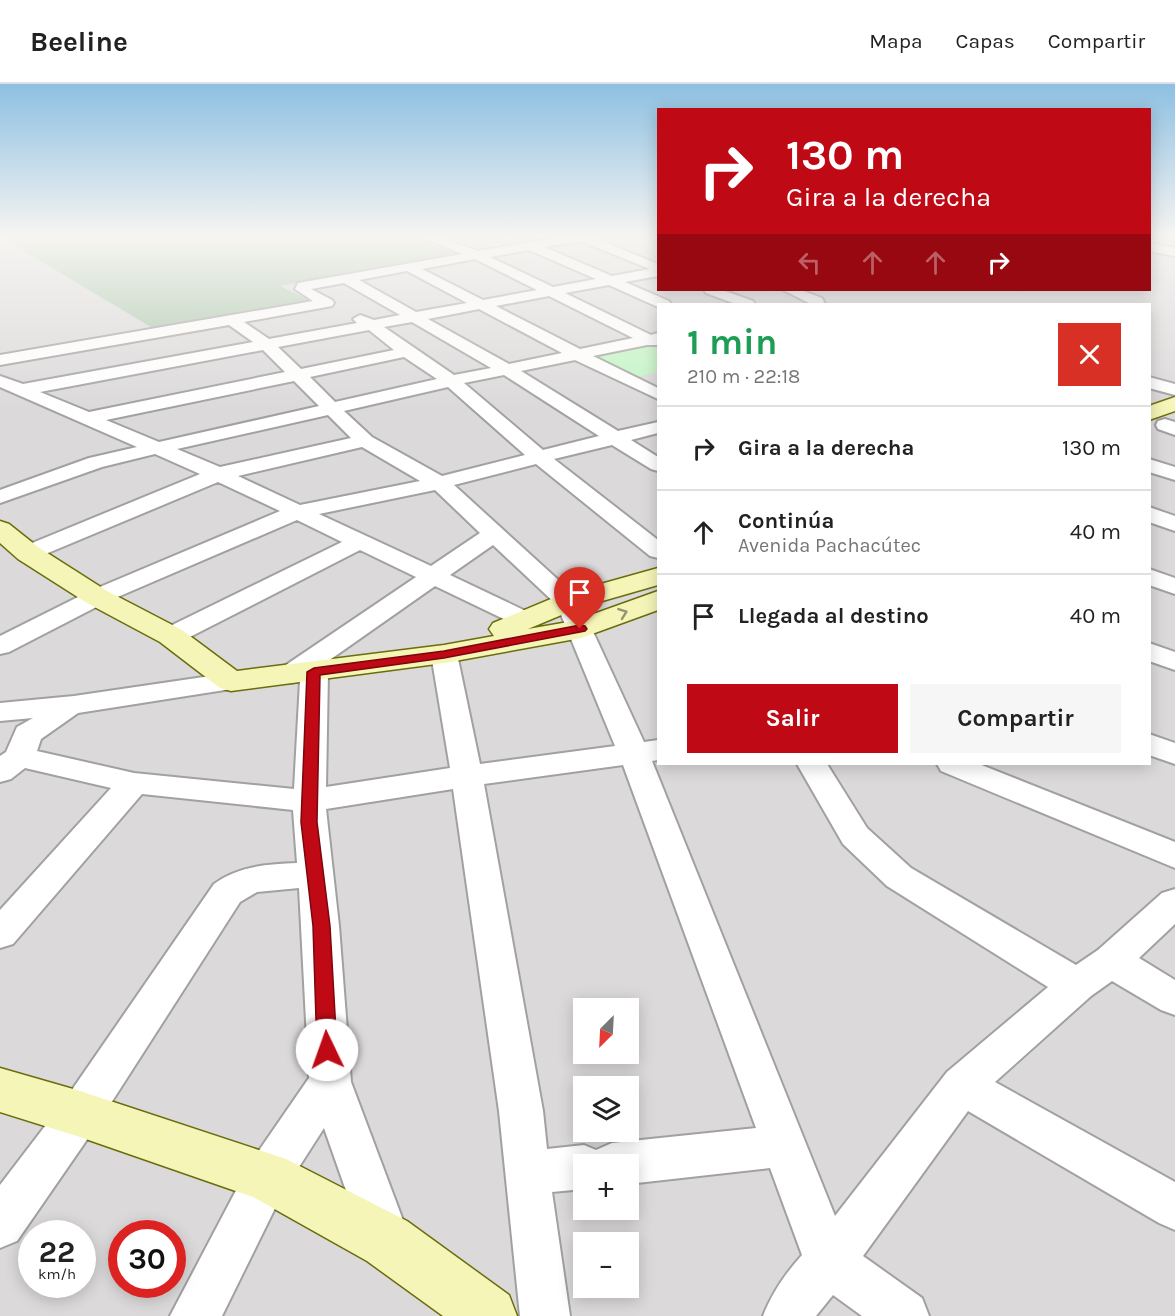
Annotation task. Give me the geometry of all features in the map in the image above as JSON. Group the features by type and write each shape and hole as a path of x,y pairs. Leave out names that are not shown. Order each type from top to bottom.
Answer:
{"street":[{"path":"312,294 372,325 451,381 540,458 657,550"},
{"path":"376,294 506,369 657,464"},
{"path":"465,294 578,355 657,394"},
{"path":"20,390 533,294"},
{"path":"553,294 655,341"},
{"path":"642,294 662,303"},
{"path":"723,294 745,303"},
{"path":"801,294 818,303"},
{"path":"0,360 327,303"},
{"path":"232,320 266,344 366,441 439,483 494,534 574,616 646,752 784,1146 829,1262 904,1316"},
{"path":"0,497 96,462 506,369 655,341"},
{"path":"88,418 407,352"},
{"path":"0,381 218,474 358,543 525,620"},
{"path":"1151,383 1175,390"},
{"path":"1163,424 1175,403"},
{"path":"0,646 97,597 297,512 439,483 657,428"},
{"path":"0,563 218,474 366,441"},
{"path":"1151,466 1175,474"},
{"path":"1151,515 1175,524"},
{"path":"0,529 28,553 97,597 171,636 231,681"},
{"path":"302,674 494,534"},
{"path":"171,636 358,543"},
{"path":"444,654 525,620 574,616 657,576"},
{"path":"1151,577 1175,587"},
{"path":"0,712 74,705 231,681 302,674 444,654 574,616 657,600"},
{"path":"1151,652 1175,664"},
{"path":"444,654 467,776 521,1112 545,1316"},
{"path":"1151,658 1175,664"},
{"path":"302,674 308,801 321,926 330,1082 387,1241"},
{"path":"74,705 28,734 9,764 135,783 308,801 467,776 646,752"},
{"path":"1151,745 1175,754"},
{"path":"813,765 855,836 899,877 1077,985"},
{"path":"954,765 1175,856"},
{"path":"0,934 135,783"},
{"path":"0,1224 80,1114 227,893 236,884 254,880 315,874"},
{"path":"788,1316 804,1290 829,1262 962,1085 1077,985 1111,961 1175,903"},
{"path":"1111,961 1175,999"},
{"path":"195,1316 267,1177 330,1082"},
{"path":"962,1085 1175,1207"},
{"path":"0,1090 80,1114 267,1177 387,1241 488,1316"},
{"path":"639,1161 784,1146"},
{"path":"527,1173 573,1168"}],"shaded area":[{"path":"0,294 1175,294 1175,1316 0,1316"}],"green space":[{"path":"96,294 298,294 313,302 156,330"},
{"path":"643,343 657,350 657,372 633,378 589,355"}],"route":[{"path":"327,1050 321,926 308,801 314,672 444,654 580,629"}]}
